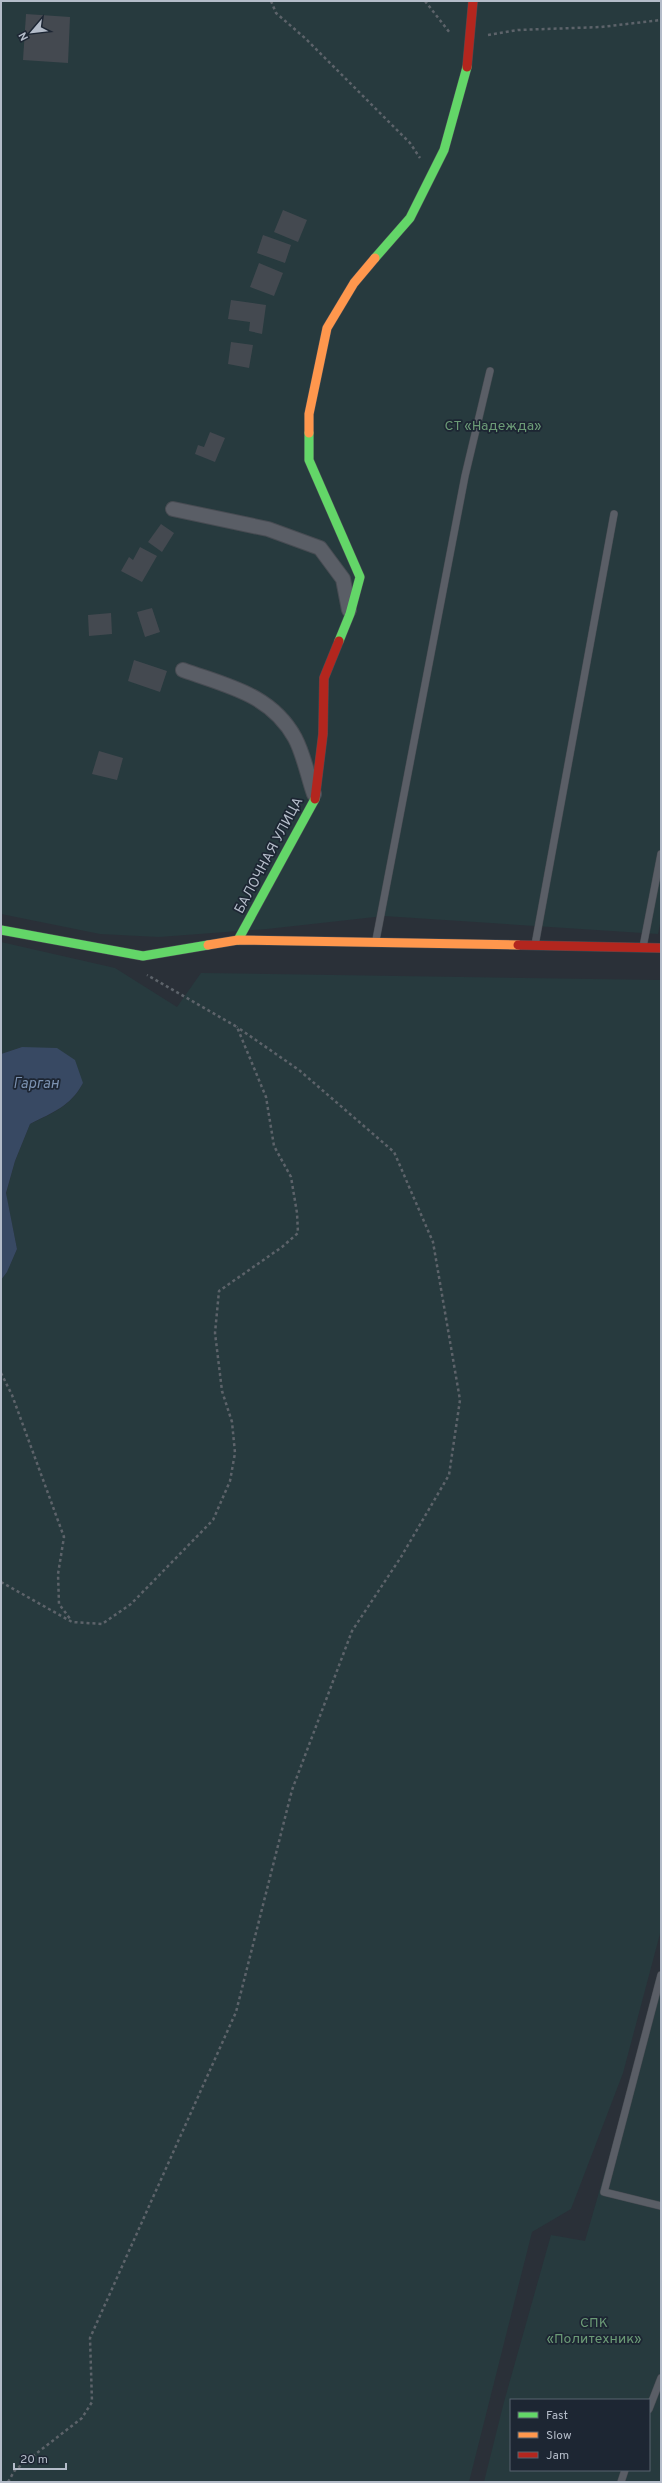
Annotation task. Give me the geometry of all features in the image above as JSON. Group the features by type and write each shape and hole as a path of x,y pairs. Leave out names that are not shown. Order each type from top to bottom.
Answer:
{"street":[{"name":"БАЛОЧНАЯ УЛИЦА","path":"238,940 315,798 323,734 324,678 350,614 360,577 309,460 309,414 327,328 354,283 410,218 444,150 466,74 473,1"},
{"path":"173,509 268,529 320,548 343,579 350,614"},
{"path":"183,670 249,693 276,713 296,739 315,798"},
{"path":"1,930 143,956 238,940 661,948"}],"lane":[{"path":"376,943 465,476 490,371"},
{"path":"534,946 614,514"},
{"path":"642,947 661,854"},
{"path":"661,1975 604,2192 661,2206"},
{"path":"650,2406 661,2378"},
{"path":"621,2482 626,2471"}],"path":[{"path":"271,1 276,13 306,39 410,143 432,175"},
{"path":"425,1 446,26 467,58"},
{"path":"469,39 518,30 601,27 661,20"},
{"path":"8,2482 15,2470 82,2418 92,2402 90,2338 236,2012 292,1790 352,1631 401,1557 449,1475 460,1400 433,1242 394,1152 298,1070 236,1026 145,974"},
{"path":"1,1582 72,1622 102,1624 131,1604 212,1520 230,1481 235,1453 232,1422 222,1392 215,1333 219,1291 282,1248 298,1234 297,1213 291,1177 274,1146 266,1097 236,1026"},
{"path":"1,1373 12,1395 64,1537 58,1574 59,1604 72,1622"}],"green space":[{"name":"СТ «Надежда»","path":"1,1 661,1 661,919 658,934 384,916 267,929 159,937 100,934 1,914"},
{"path":"1,942 115,968 177,1007 201,973 661,980 661,1930 623,2073 571,2209 532,2232 469,2482 1,2482 1,1280 7,1272 17,1249 6,1194 15,1161 30,1124 61,1108 73,1098 83,1083 22,1047 1,1054"},
{"name":"СПК «Политехник»","path":"661,1976 661,2482 484,2482 504,2402 551,2235 585,2241"}],"water":[{"name":"Гарган","path":"22,1047 57,1048 75,1060 83,1083 67,1103 30,1124 15,1161 6,1193 17,1249 7,1272 1,1280 1,1054"}],"building":[{"path":"26,14 70,17 68,63 23,60"},
{"path":"283,210 307,220 298,242 274,232"},
{"path":"263,235 291,245 285,263 257,253"},
{"path":"259,263 283,273 274,296 250,287"},
{"path":"231,300 266,305 262,334 249,331 250,322 228,319"},
{"path":"231,342 253,345 249,368 228,364"},
{"path":"210,432 225,438 215,462 195,454 198,445 204,447"},
{"path":"161,524 174,533 162,552 148,542"},
{"path":"140,547 157,556 142,582 121,571 129,557 133,560"},
{"path":"152,608 160,632 145,637 137,612"},
{"path":"111,613 112,634 89,636 88,615"},
{"path":"134,660 167,671 160,692 128,681"},
{"path":"99,751 123,758 117,780 92,774"}],"traffic: fast":[{"path":"375,258 410,218 444,150 467,67"},
{"path":"309,433 309,460 360,577 350,614 339,641"},
{"path":"238,940 315,799"},
{"path":"1,930 143,956 208,945"}],"traffic: slow":[{"path":"309,433 309,414 327,328 354,283 375,258"},
{"path":"208,945 238,940 518,945"}],"traffic: jam":[{"path":"467,67 473,1"},
{"path":"315,799 323,734 324,678 339,641"},
{"path":"518,945 661,948"}]}
